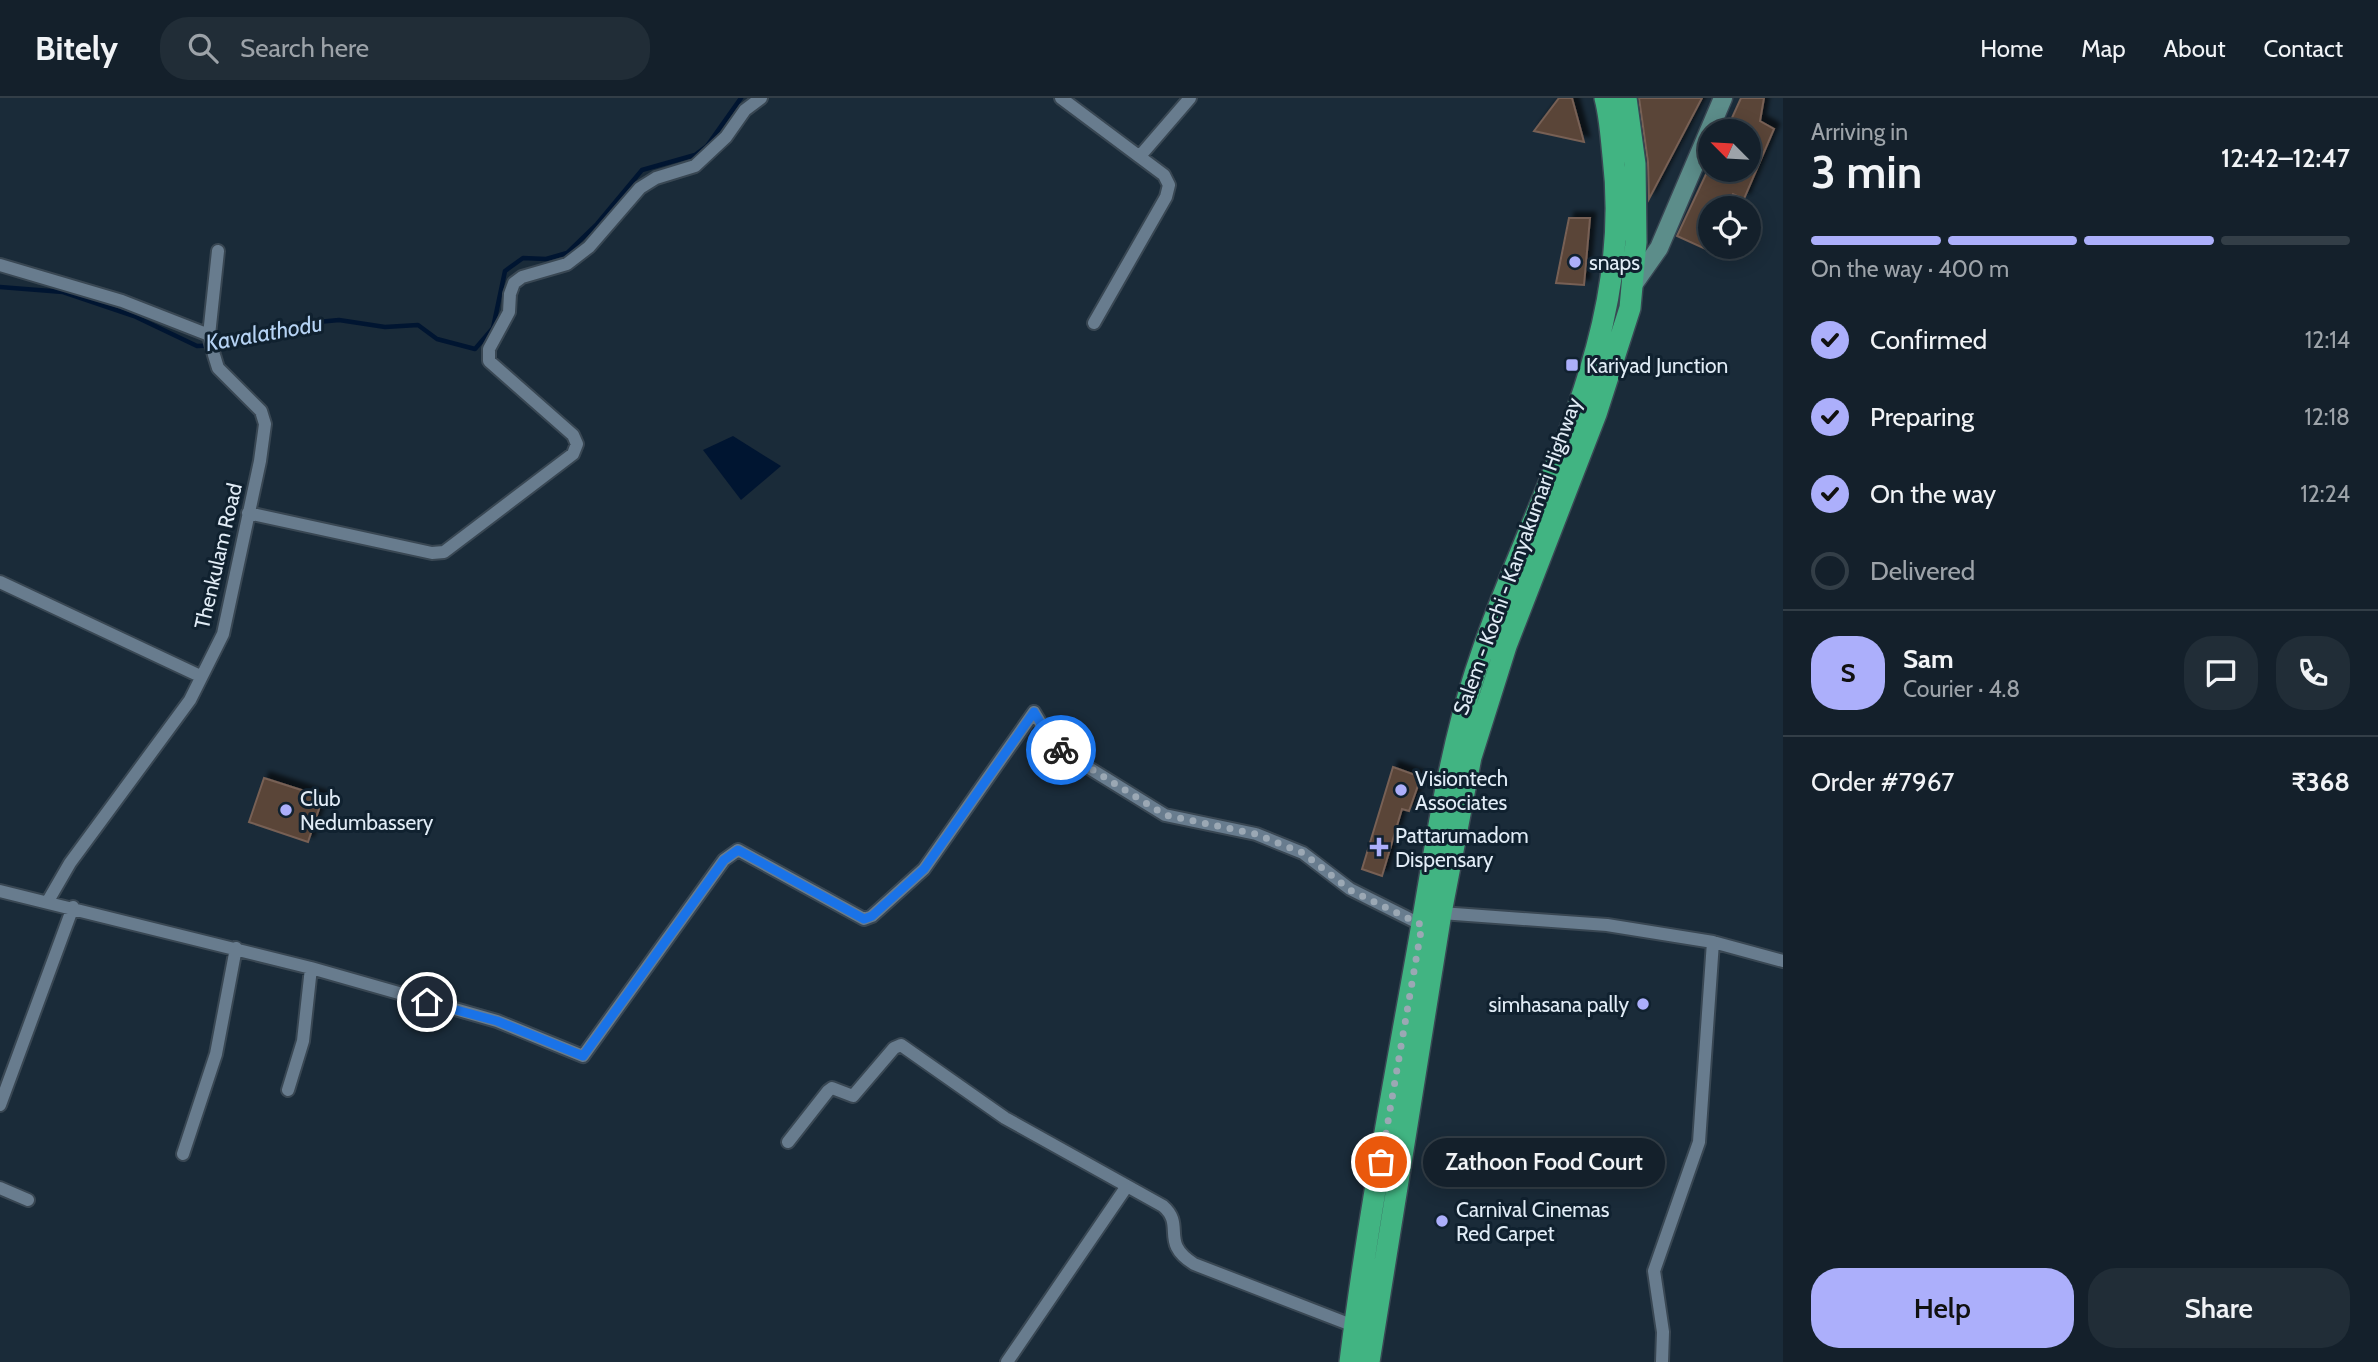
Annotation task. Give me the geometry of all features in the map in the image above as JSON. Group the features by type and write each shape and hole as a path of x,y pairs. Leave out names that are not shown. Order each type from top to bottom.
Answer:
{"highway":[{"name":"Salem - Kochi - Kanyakumari Highway","path":"1369,1362 1441,913 1471,757 1486,703 1616,358 1630,308 1623,284 1617,186 1605,98"},
{"name":"Salem - Kochi - Kanyakumari Highway","path":"1350,1362 1422,925 1446,789 1463,714 1516,562 1586,388 1636,242 1635,164 1626,98"}],"main road":[{"path":"1623,284 1659,248 1723,98"}],"street":[{"path":"247,513 432,552 444,552 573,454 577,444 573,435 489,361 489,349 509,312 514,283 522,277 567,264 589,247 640,188 656,178 695,166 726,137 745,110 761,98"},
{"path":"1061,98 1164,175 1169,185 1166,197 1094,323"},
{"path":"1140,156 1191,98"},
{"path":"0,265 122,301 209,335 218,251"},
{"name":"Thenkulam Road","path":"48,901 70,863 190,700 223,634 260,461 265,424 261,411 218,368 209,335"},
{"path":"0,582 200,676"},
{"path":"0,891 311,968 497,1021 583,1056 724,860 738,850 864,919 872,916 924,869 1034,712 1055,747 1165,815 1256,834 1303,853 1350,890 1422,925"},
{"path":"0,1105 73,907"},
{"path":"1441,913 1607,925 1713,942 1783,961"},
{"path":"1662,1362 1663,1332 1654,1271 1699,1142 1713,942"},
{"path":"183,1154 216,1054 236,948"},
{"path":"288,1090 303,1041 311,968"},
{"path":"788,1142 828,1091 832,1088 853,1096 894,1048 901,1045 1005,1118 1170,1212 1173,1241 1180,1255 1194,1264 1354,1326"},
{"path":"1007,1362 1127,1186"},
{"path":"0,1188 28,1200"}],"water":[{"path":"733,436 781,466 741,500 703,450"}],"building":[{"path":"1559,98 1572,98 1584,142 1534,131"},
{"path":"1639,98 1702,98 1649,199 1648,162"},
{"path":"1741,98 1764,98 1760,119 1731,119"},
{"path":"1761,122 1774,129 1761,159"},
{"path":"1702,182 1751,182 1745,196 1698,196 1698,246 1677,236"},
{"path":"1569,218 1590,218 1584,285 1556,283"},
{"path":"1393,767 1421,777 1409,811 1402,809 1382,876 1362,869"},
{"name":"Club Nedumbassery","path":"264,778 323,797 308,842 249,822"}],"waterway":[{"name":"Kavalathodu","path":"0,287 63,292 134,316 197,346 226,345 297,324 339,320 385,327 418,325 437,339 475,349 493,328 505,271 523,258 546,259 567,253 597,224 642,170 695,155 707,146 741,98"}],"way so far":[{"path":"1061,750 1165,815 1256,834 1303,853 1350,890 1422,925 1381,1162"}],"place":[{"name":"snaps","path":"1575,262"},
{"name":"Kariyad Junction","path":"1572,365"},
{"name":"Visiontech Associates","path":"1401,790"},
{"name":"Club Nedumbassery","path":"286,810"},
{"name":"Pattarumadom Dispensary","path":"1379,847"},
{"name":"simhasana pally","path":"1643,1004"},
{"name":"Zathoon Food Court","path":"1381,1162"},
{"name":"Carnival Cinemas Red Carpet","path":"1442,1221"}],"route":[{"path":"427,1002 497,1021 583,1056 724,860 738,850 864,919 872,916 924,869 1034,712 1055,747 1061,750"}]}
